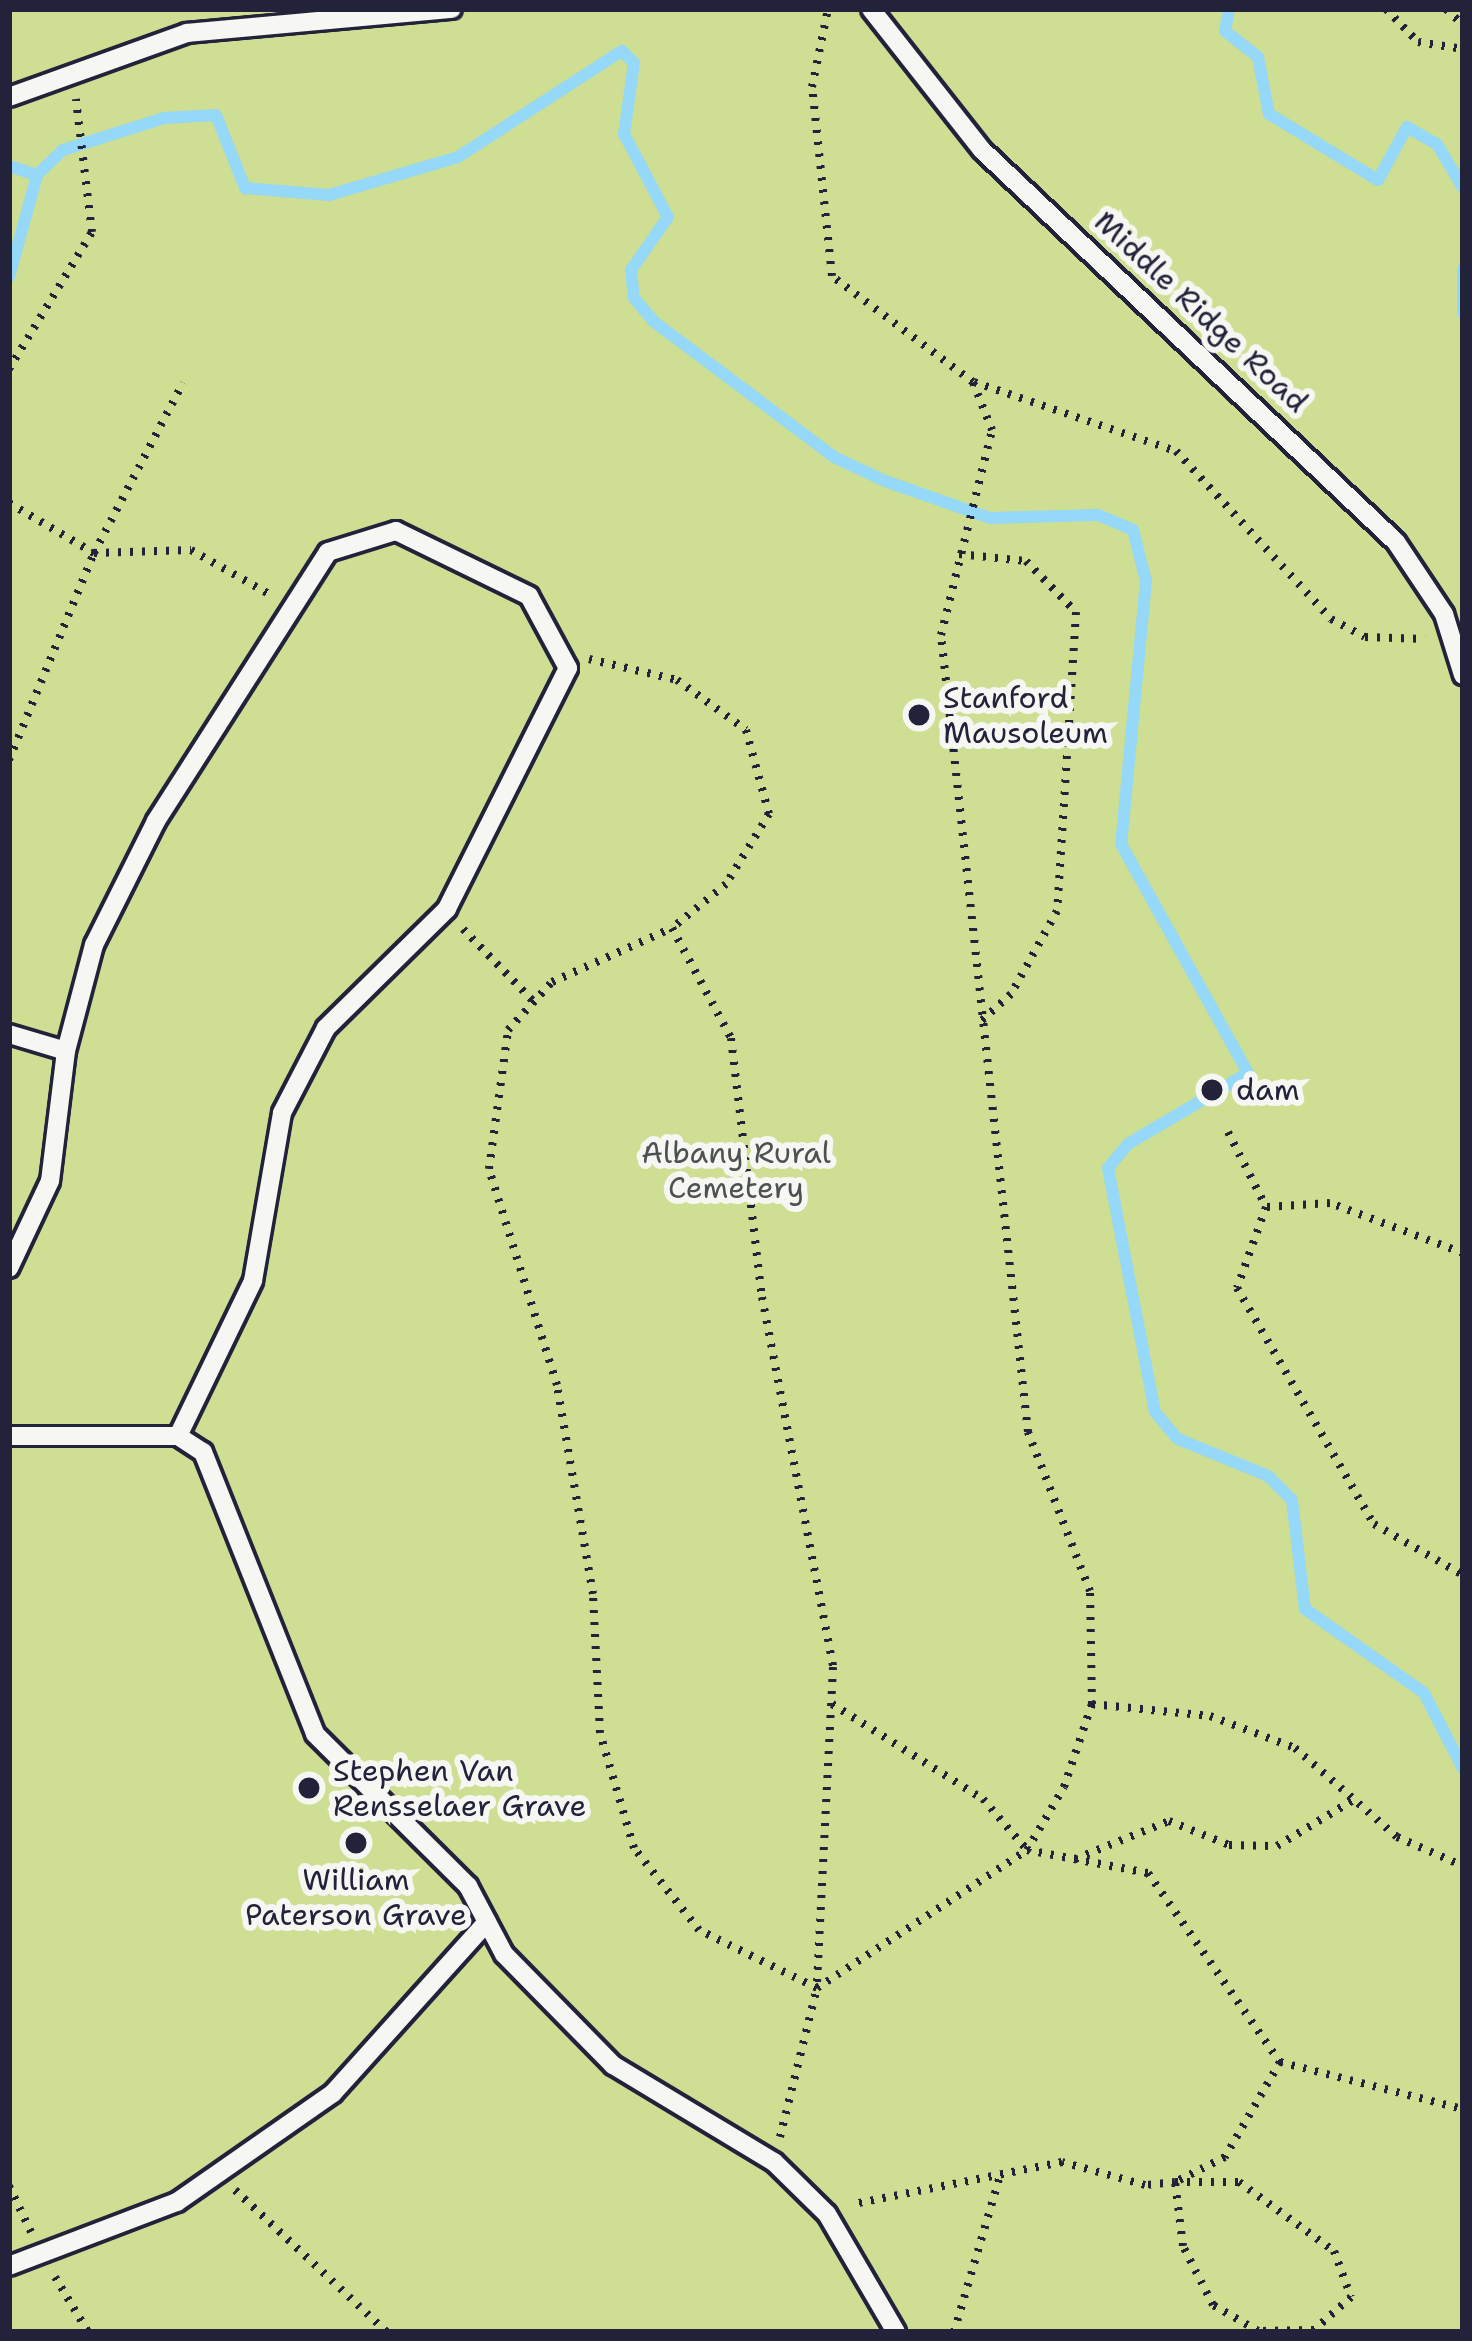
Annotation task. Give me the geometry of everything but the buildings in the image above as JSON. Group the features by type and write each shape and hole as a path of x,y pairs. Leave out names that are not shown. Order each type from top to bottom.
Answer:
{"lane":[{"path":"9,97 187,33 452,9"},
{"name":"Middle Ridge Road","path":"871,9 982,150 1372,515 1452,636 1463,675"},
{"path":"9,1268 50,1181 66,1051 104,924 328,552 397,531 529,596 568,668 447,909 326,1028 282,1113 253,1281 178,1436"},
{"path":"9,1034 66,1051"},
{"path":"9,1436 178,1436 213,1473 316,1734 468,1886 504,1954 613,2065 774,2162 827,2214 896,2332"},
{"path":"9,2266 177,2202 333,2093 487,1922"}],"path":[{"path":"828,9 812,87 832,276 973,382 1176,451 1238,507 1298,591 1348,629 1383,640 1452,636"},
{"path":"1386,9 1418,42 1463,49"},
{"path":"1446,9 1463,25"},
{"path":"9,369 92,232 92,168 83,120"},
{"path":"9,760 94,553 183,382"},
{"path":"817,1988 1027,1850 1064,1787 1092,1704 1090,1591 1028,1432 978,1024 941,635 992,430 973,382"},
{"path":"9,503 94,553 191,550 262,586 288,614"},
{"path":"959,554 1026,562 1076,612 1057,911 1011,994 978,1024"},
{"path":"568,668 603,654 676,680 746,730 769,814 726,884 672,928 533,1001 508,1030 489,1169 557,1385 605,1752 634,1848 699,1930 817,1988"},
{"path":"447,909 533,1001"},
{"path":"672,928 731,1038 831,1703 817,1988 774,2162"},
{"path":"1228,1132 1266,1207 1237,1288 1374,1524 1463,1575"},
{"path":"1266,1207 1330,1203 1463,1252"},
{"path":"831,1703 983,1799 1027,1850 1148,1873 1280,2062 1463,2109"},
{"path":"1092,1704 1210,1716 1295,1748 1397,1837 1463,1866"},
{"path":"1075,1859 1169,1821 1229,1845 1276,1846 1355,1799"},
{"path":"1175,2182 1226,2157 1280,2062"},
{"path":"827,2214 1002,2171 1062,2162 1145,2186 1175,2182 1239,2182 1334,2251 1351,2297 1314,2330 1258,2331 1214,2305 1183,2246 1175,2182"},
{"path":"954,2332 1002,2171"},
{"path":"219,2173 387,2332"}],"green space":[{"name":"Albany Rural Cemetery","path":"9,9 1463,9 1463,2332 9,2332"}],"waterway":[{"path":"1229,9 1225,31 1258,57 1269,114 1378,180 1407,127 1437,144 1463,188"},
{"path":"9,277 37,175 63,150 164,118 216,115 245,188 329,195 458,157 622,51 634,63 624,134 668,217 631,270 634,298 653,321 834,457 885,481 990,518 1098,515 1133,530 1146,581 1121,844 1248,1073 1128,1144 1108,1168 1155,1412 1178,1439 1268,1476 1292,1500 1305,1609 1424,1693 1463,1769"},
{"path":"9,166 37,175"},
{"path":"1463,269 1463,313"}],"place":[{"name":"Stanford Mausoleum","path":"919,715"},
{"name":"dam","path":"1212,1090"},
{"name":"Stephen Van Rensselaer Grave","path":"309,1788"},
{"name":"William Paterson Grave","path":"356,1843"}]}
